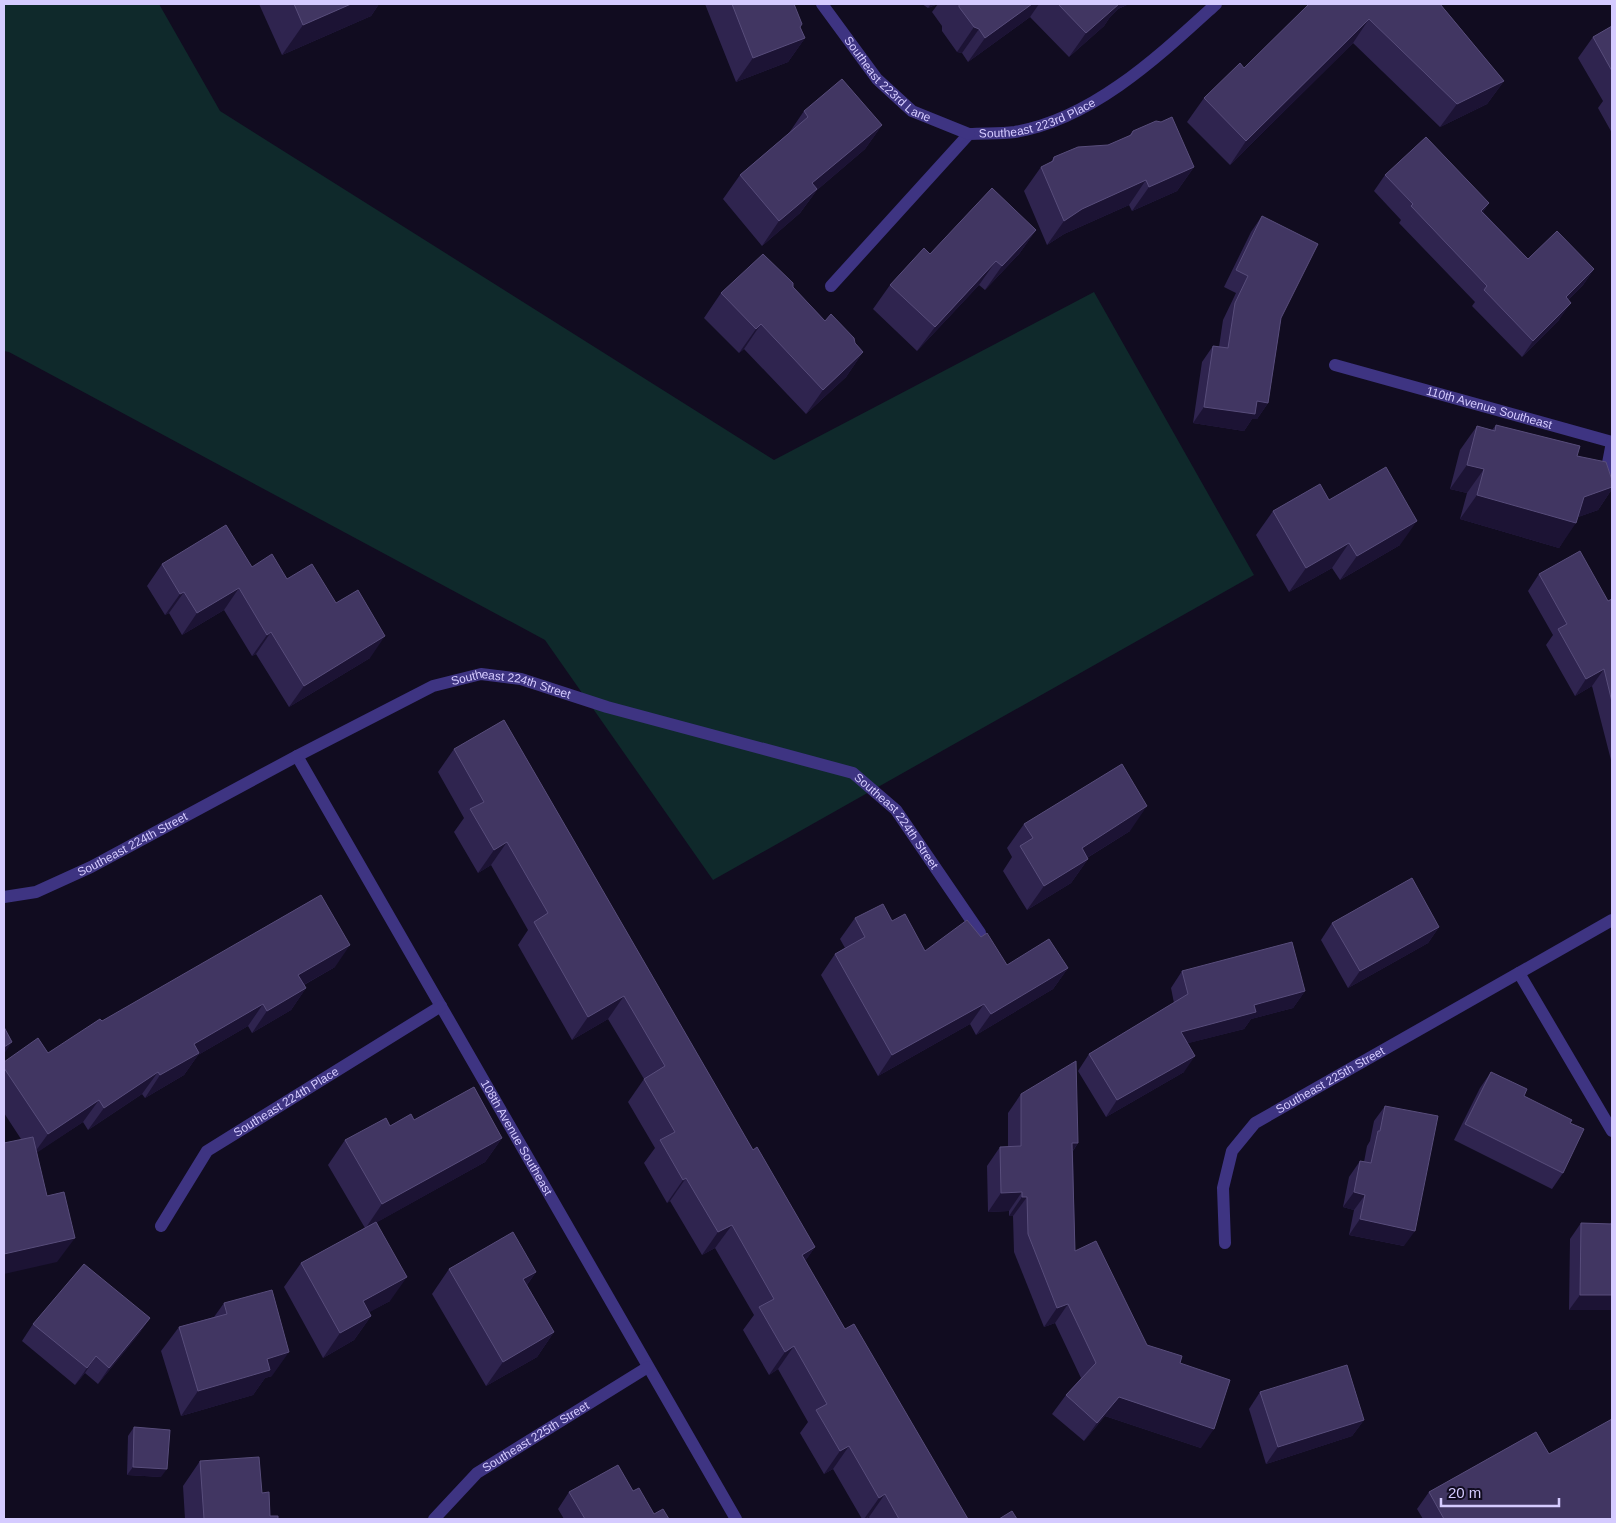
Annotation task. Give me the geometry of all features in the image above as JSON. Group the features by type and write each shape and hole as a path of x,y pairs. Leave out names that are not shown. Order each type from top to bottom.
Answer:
{"street":[{"name":"Southeast 223rd Lane","path":"822,4 878,79 912,110 968,134"},
{"name":"Southeast 223rd Place","path":"831,286 968,134 1015,132 1040,125 1057,120 1105,95 1149,62 1216,4"},
{"name":"110th Avenue Southeast","path":"1335,365 1612,442 1608,463 1612,474"},
{"name":"Southeast 224th Street","path":"4,897 36,892 92,867 297,756 433,686 481,674 521,679 606,708 853,773 896,810 980,933"},
{"name":"108th Avenue Southeast","path":"297,756 736,1519"},
{"name":"Southeast 225th Street","path":"1225,1243 1223,1188 1232,1151 1255,1123 1612,920"},
{"path":"1519,973 1612,1131"},
{"name":"Southeast 224th Place","path":"161,1226 207,1151 441,1006"},
{"name":"Southeast 225th Street","path":"434,1519 477,1473 648,1366"}],"green space":[{"path":"4,4 159,4 220,111 774,460 1094,292 1254,575 713,880 545,640 4,351"}],"building":[{"path":"294,4 351,4 303,25"},
{"path":"732,4 794,4 805,38 753,58"},
{"path":"959,4 1032,4 985,38 979,29 974,27 959,7"},
{"path":"1058,4 1119,4 1086,33"},
{"path":"1309,4 1440,4 1504,81 1457,104 1369,19 1246,141 1204,98 1240,63 1244,68"},
{"path":"1612,26 1612,71 1593,37"},
{"path":"842,79 882,125 812,183 817,189 779,221 740,175 808,117 804,111"},
{"path":"1172,117 1194,167 1149,187 1146,180 1082,209 1064,221 1041,167 1053,161 1054,157 1078,147 1108,145 1131,135 1133,131 1156,121 1161,122"},
{"path":"1426,137 1489,203 1481,211 1528,259 1557,231 1594,269 1566,297 1571,303 1533,341 1484,290 1487,286 1411,206 1413,204 1385,175"},
{"path":"992,188 1036,230 1002,266 996,261 935,327 890,285 924,248 930,254"},
{"path":"1262,216 1318,244 1281,318 1268,403 1257,401 1255,414 1204,407 1213,346 1228,348 1235,303 1248,276 1236,270"},
{"path":"763,254 793,283 793,287 825,321 831,314 854,338 855,343 863,352 823,390 761,324 756,329 721,293"},
{"path":"1496,425 1580,446 1577,456 1606,462 1612,480 1612,487 1584,497 1576,523 1477,495 1484,469 1467,465 1477,426 1495,431"},
{"path":"1386,467 1417,521 1357,556 1349,543 1306,568 1273,511 1320,484 1329,500"},
{"path":"226,525 252,567 272,554 287,579 312,564 336,603 358,590 385,636 304,686 271,632 267,635 239,588 197,613 184,592 180,594 162,564"},
{"path":"1580,551 1608,601 1612,599 1612,702 1604,669 1586,679 1558,629 1567,624 1539,574"},
{"path":"504,720 753,1150 757,1147 815,1247 802,1255 845,1329 854,1324 968,1519 899,1519 885,1494 879,1498 849,1446 840,1451 816,1410 827,1404 794,1346 785,1352 759,1307 774,1299 732,1225 718,1232 686,1178 683,1180 660,1140 675,1132 644,1079 665,1066 624,996 588,1017 534,922 548,913 507,842 494,850 470,809 484,802 454,749"},
{"path":"1122,764 1147,806 1082,848 1088,859 1044,886 1020,846 1033,838 1024,824"},
{"path":"1412,878 1439,927 1360,971 1332,923"},
{"path":"321,895 350,945 298,975 306,988 267,1011 263,1004 194,1044 199,1053 160,1075 158,1072 104,1108 99,1100 48,1134 4,1068 4,1062 38,1038 48,1053 100,1019 102,1021"},
{"path":"883,904 892,921 905,914 925,951 967,920 981,937 987,933 1007,965 1049,939 1068,968 991,1014 984,1004 892,1055 835,954 865,937 855,918"},
{"path":"1292,942 1305,991 1254,1005 1256,1012 1181,1032 1195,1056 1117,1100 1089,1054 1188,994 1182,971"},
{"path":"4,1027 12,1042 4,1047"},
{"path":"1076,1061 1078,1143 1072,1143 1075,1251 1096,1241 1147,1345 1182,1356 1180,1363 1230,1380 1214,1429 1119,1397 1097,1423 1066,1395 1096,1363 1068,1304 1057,1308 1028,1234 1027,1197 1022,1197 1022,1192 1001,1193 1000,1147 1021,1146 1021,1094"},
{"path":"1491,1072 1527,1089 1524,1096 1572,1120 1570,1123 1584,1129 1563,1173 1465,1124"},
{"path":"474,1087 502,1138 382,1204 345,1140 386,1118 390,1126 411,1114 414,1120"},
{"path":"1385,1106 1438,1116 1415,1231 1360,1219 1365,1195 1354,1192 1360,1161 1371,1163"},
{"path":"33,1137 47,1196 64,1192 75,1238 4,1254 4,1143"},
{"path":"376,1222 407,1277 363,1301 371,1316 340,1333 301,1263"},
{"path":"1581,1223 1612,1224 1612,1295 1580,1295"},
{"path":"513,1232 536,1272 523,1279 554,1332 503,1362 449,1269"},
{"path":"84,1264 150,1318 109,1368 96,1356 87,1368 33,1324"},
{"path":"272,1290 289,1352 267,1359 270,1370 198,1391 179,1327 227,1314 224,1303"},
{"path":"1347,1365 1364,1420 1278,1447 1260,1392"},
{"path":"1612,1419 1612,1519 1444,1519 1429,1492 1536,1432 1549,1454"},
{"path":"134,1427 170,1430 167,1469 133,1467"},
{"path":"259,1457 262,1493 269,1492 270,1516 278,1516 278,1519 204,1519 200,1461"},
{"path":"618,1465 633,1491 639,1488 654,1514 663,1509 669,1519 585,1519 569,1492"},
{"path":"1012,1511 1017,1519 999,1519"}]}
